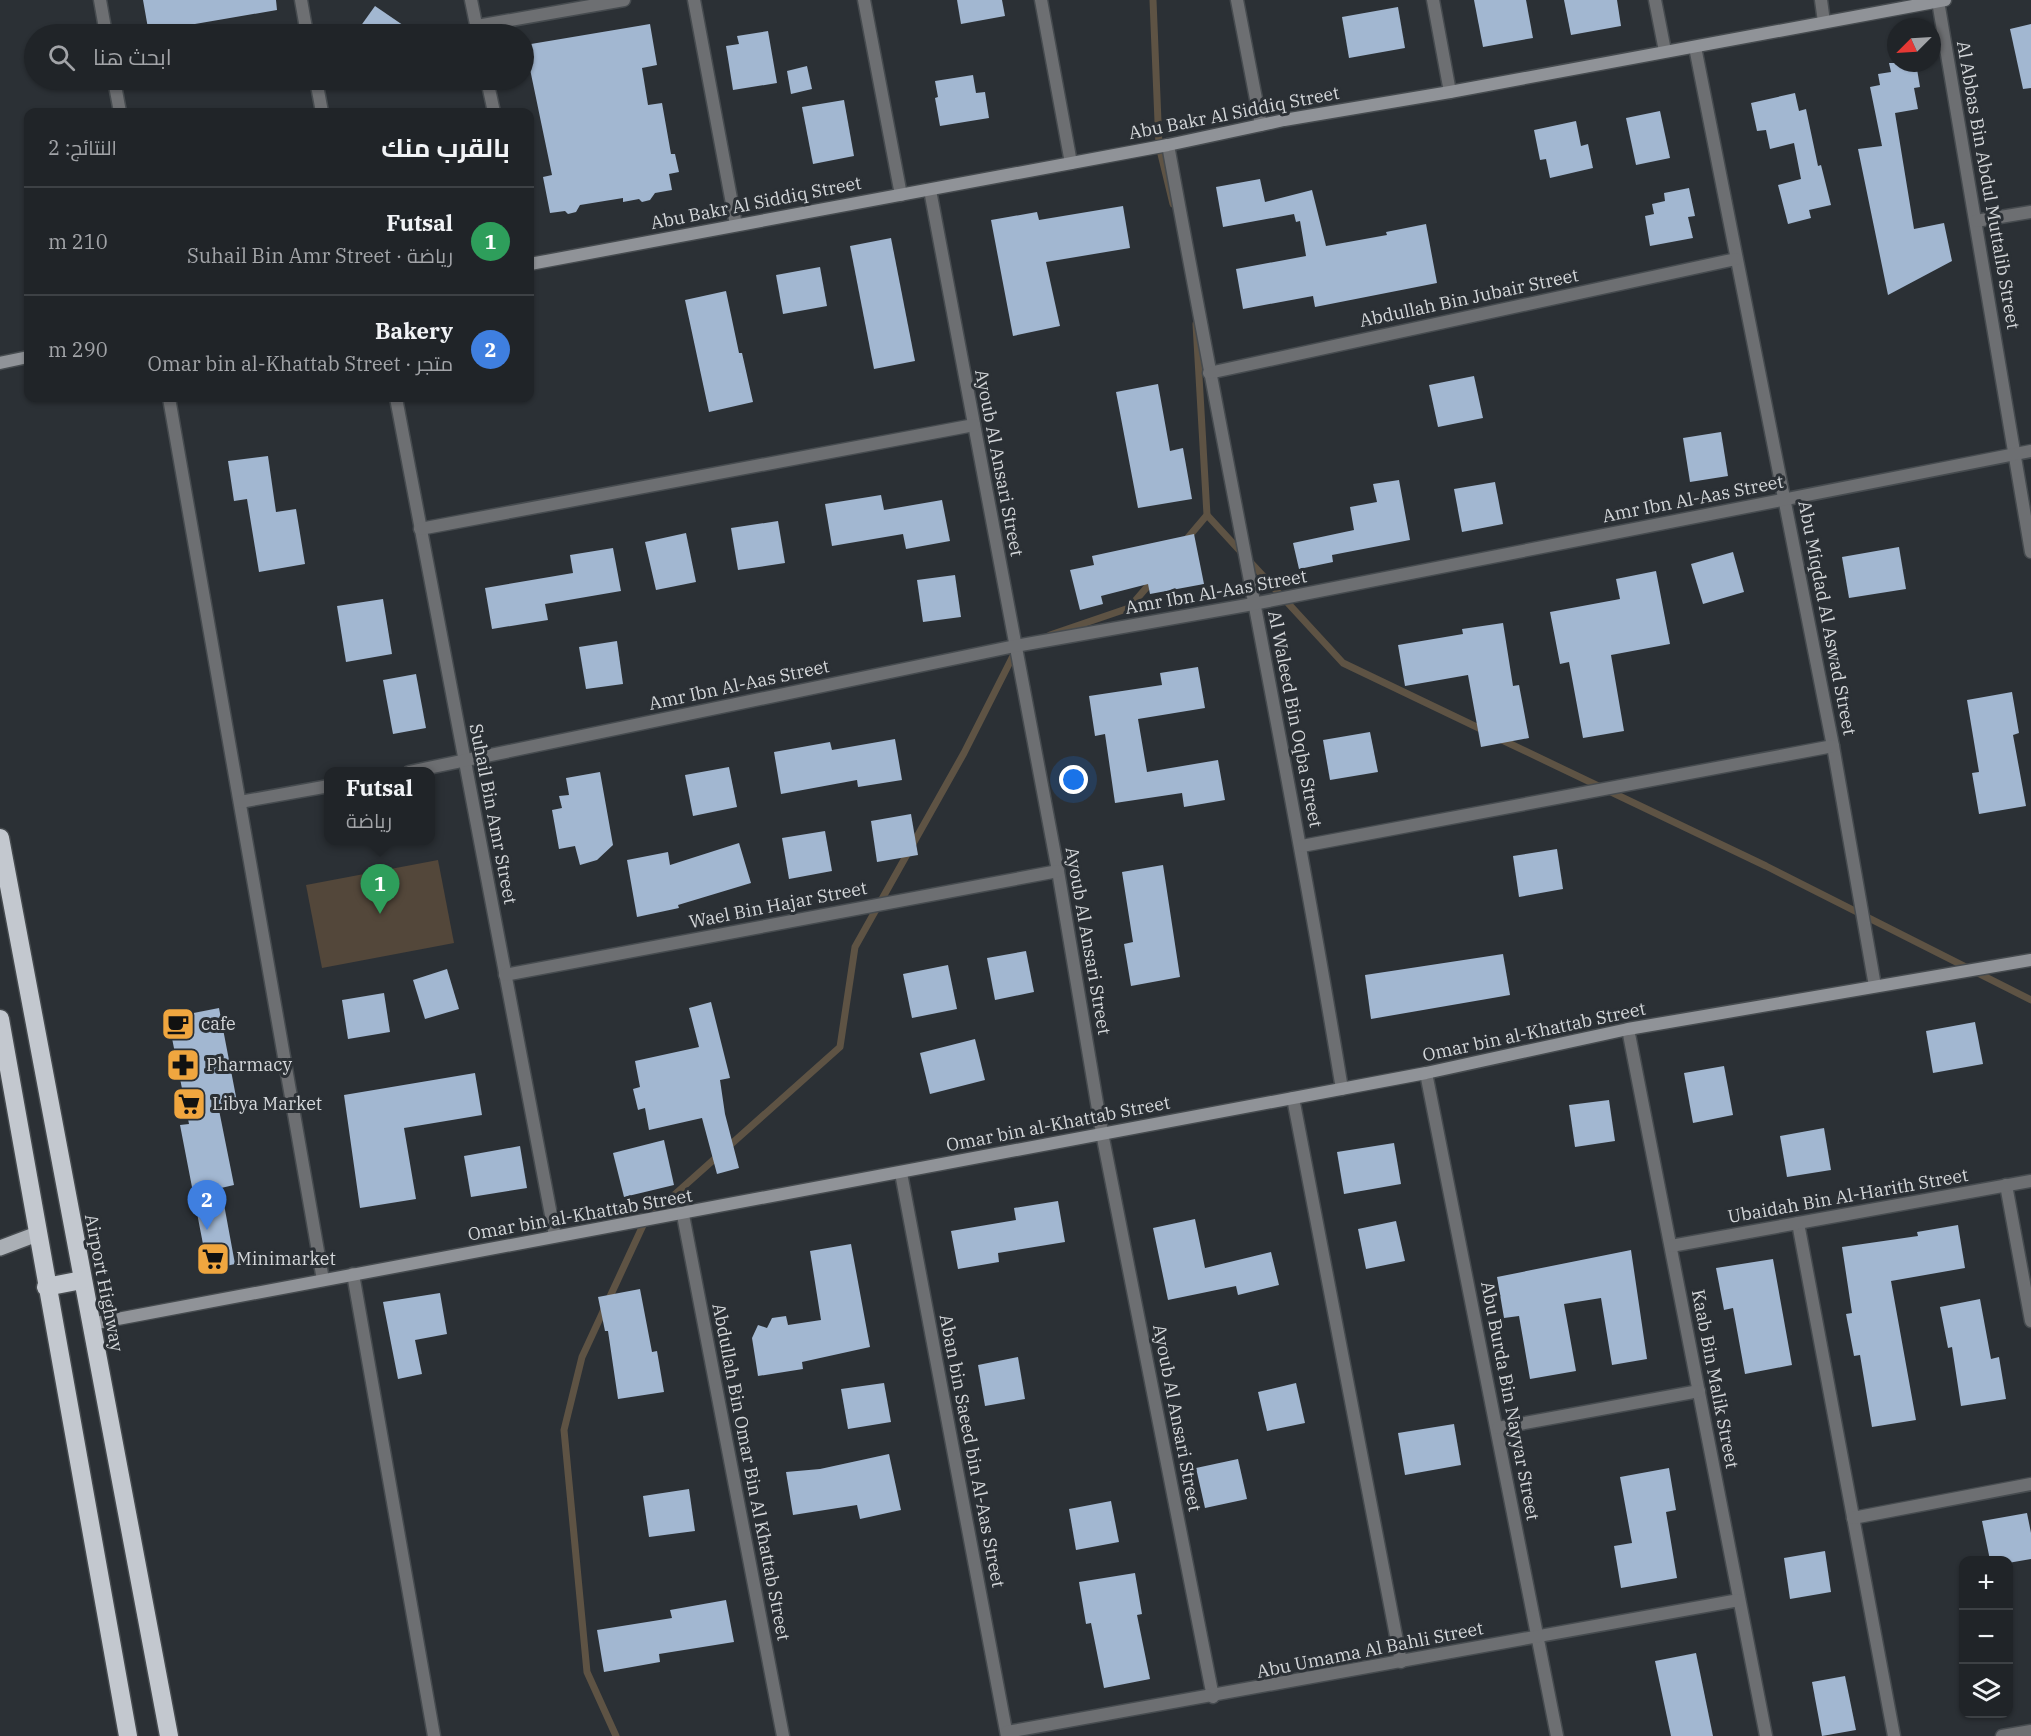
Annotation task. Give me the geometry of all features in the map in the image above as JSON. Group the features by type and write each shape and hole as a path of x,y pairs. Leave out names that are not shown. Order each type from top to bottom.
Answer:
{"highway":[{"name":"Airport Highway","path":"0,838 169,1736"},
{"path":"0,1019 46,1287 128,1736"},
{"path":"46,1287 82,1280"}],"main road":[{"path":"0,1248 37,1234"}],"street":[{"path":"100,0 104,24"},
{"path":"301,0 305,24"},
{"path":"471,0 477,24"},
{"path":"507,24 624,0"},
{"path":"694,0 736,225"},
{"path":"864,0 901,195"},
{"path":"1041,0 1071,163"},
{"path":"1237,0 1261,125"},
{"path":"1433,0 1450,92"},
{"path":"1655,0 1665,51"},
{"path":"1821,0 1824,22"},
{"name":"Abu Bakr Al Siddiq Street","path":"534,263 1168,145 1261,125 1942,1"},
{"name":"Al Abbas Bin Abdul Muttalib Street","path":"1942,1 2031,552"},
{"name":"Abu Miqdad Al Aswad Street","path":"1695,47 1833,746 1875,986"},
{"path":"116,90 119,108"},
{"path":"318,90 321,108"},
{"path":"490,90 493,108"},
{"name":"Al Waleed Bin Oqba Street","path":"1168,145 1253,604 1302,846 1342,1089"},
{"name":"Ayoub Al Ansari Street","path":"930,190 1058,871 1102,1133 1213,1697"},
{"path":"1976,221 2031,212"},
{"name":"Abdullah Bin Jubair Street","path":"1209,373 1736,259"},
{"path":"0,363 24,358"},
{"path":"171,402 323,1280"},
{"name":"Suhail Bin Amr Street","path":"397,402 555,1236"},
{"path":"420,529 974,425"},
{"name":"Amr Ibn Al-Aas Street","path":"431,767 1015,646 1253,604 2031,451"},
{"path":"1302,846 1833,746"},
{"path":"240,802 324,787"},
{"name":"Wael Bin Hajar Street","path":"505,975 1058,871"},
{"name":"Omar bin al-Khattab Street","path":"91,1324 555,1236 683,1215 1102,1133 1426,1073 1628,1029 2031,960"},
{"name":"Kaab Bin Malik Street","path":"1628,1029 1766,1736"},
{"name":"Abu Burda Bin Nayyar Street","path":"1426,1073 1498,1428 1557,1736"},
{"path":"1293,1098 1401,1662"},
{"name":"Aban bin Saeed bin Al-Aas Street","path":"901,1173 1007,1734"},
{"name":"Ubaidah Bin Al-Harith Street","path":"1671,1246 2031,1181"},
{"path":"2006,1185 2031,1321"},
{"name":"Abdullah Bin Omar Bin Al Khattab Street","path":"683,1215 783,1736"},
{"path":"1798,1223 1894,1736"},
{"path":"353,1274 434,1736"},
{"path":"1498,1428 1699,1391"},
{"path":"1853,1518 2031,1485"},
{"name":"Abu Umama Al Bahli Street","path":"1007,1734 1739,1600"},
{"path":"2002,1736 2031,1733"}],"shaded area":[{"path":"438,860 454,943 322,968 306,885"}],"building":[{"path":"143,0 276,0 277,10 195,24 147,24"},
{"path":"957,0 1002,0 1005,16 961,24"},
{"path":"1474,0 1526,0 1533,38 1483,47"},
{"path":"1564,0 1617,0 1621,26 1571,35"},
{"path":"375,6 401,24 362,24"},
{"path":"1398,7 1405,48 1349,58 1342,17"},
{"path":"650,24 657,65 642,68 648,105 662,103 671,154 675,154 679,172 669,174 672,190 655,193 650,200 642,202 639,199 623,202 623,198 580,205 576,212 568,214 565,211 550,213 543,177 552,175 534,88 534,43"},
{"path":"2031,24 2031,88 2023,89 2010,29"},
{"path":"768,31 777,83 733,90 726,46 739,44 737,36"},
{"path":"807,66 812,89 791,94 787,71"},
{"path":"1918,72 1920,87 1914,88 1918,109 1895,113 1914,229 1944,223 1952,261 1888,295 1858,149 1882,146 1870,87 1880,85 1878,74"},
{"path":"973,75 976,93 985,92 989,118 940,126 935,98 938,97 935,81"},
{"path":"1795,93 1799,111 1806,109 1818,166 1821,165 1831,205 1809,210 1811,218 1788,224 1778,185 1801,179 1794,143 1770,149 1766,130 1757,131 1751,103"},
{"path":"844,100 854,156 813,164 802,107"},
{"path":"1660,111 1670,158 1636,165 1626,118"},
{"path":"1576,121 1581,146 1588,144 1593,168 1550,178 1546,159 1540,160 1534,130"},
{"path":"1260,179 1265,202 1312,190 1326,246 1387,235 1386,232 1426,224 1437,283 1315,307 1313,296 1243,309 1236,269 1306,256 1300,221 1296,222 1294,214 1223,227 1216,187"},
{"path":"1689,188 1695,216 1688,217 1693,238 1650,246 1645,216 1654,214 1652,204 1665,201 1664,193"},
{"path":"1123,206 1130,248 1046,262 1060,326 1013,336 991,220 1037,212 1039,220"},
{"path":"891,238 915,361 874,369 850,246"},
{"path":"820,267 827,306 783,314 776,275"},
{"path":"726,291 739,353 742,353 753,402 709,412 685,300"},
{"path":"1474,376 1483,418 1438,427 1429,385"},
{"path":"1158,384 1170,451 1183,448 1192,499 1138,508 1116,392"},
{"path":"1721,432 1728,476 1690,482 1683,438"},
{"path":"268,456 276,512 296,509 305,564 259,572 247,499 234,501 228,461"},
{"path":"1399,480 1410,540 1332,555 1333,562 1299,569 1293,543 1354,530 1350,507 1377,502 1373,484"},
{"path":"1495,482 1503,524 1462,532 1454,489"},
{"path":"881,495 884,510 942,500 950,541 906,549 903,534 832,546 825,504"},
{"path":"778,521 785,563 738,570 731,528"},
{"path":"686,533 696,582 656,590 645,542"},
{"path":"1194,534 1204,584 1150,594 1148,584 1101,596 1103,604 1080,610 1070,570 1094,565 1092,556"},
{"path":"1899,547 1906,589 1849,598 1842,557"},
{"path":"613,548 621,591 545,604 548,620 492,629 485,588 573,573 570,555"},
{"path":"1733,552 1744,592 1703,604 1691,564"},
{"path":"1656,571 1670,644 1611,655 1624,731 1583,738 1569,662 1560,664 1550,612 1620,599 1616,579"},
{"path":"955,575 961,617 923,622 917,580"},
{"path":"383,599 392,654 346,662 337,606"},
{"path":"1503,623 1513,686 1519,685 1529,738 1481,747 1468,675 1405,686 1398,645 1463,634 1462,629"},
{"path":"617,641 623,684 586,689 579,647"},
{"path":"1198,667 1205,708 1138,719 1147,772 1218,760 1225,800 1184,807 1182,793 1115,803 1105,734 1095,736 1089,696 1162,685 1160,673"},
{"path":"416,674 426,728 393,734 383,680"},
{"path":"2012,692 2019,733 2013,735 2026,806 1979,814 1972,773 1979,772 1967,700"},
{"path":"1370,732 1378,772 1330,780 1323,740"},
{"path":"895,739 902,780 858,787 857,780 781,794 774,752 830,742 832,750"},
{"path":"729,767 737,807 693,816 685,775"},
{"path":"600,772 613,845 597,860 580,865 575,846 559,849 552,810 562,808 559,796 569,795 566,778"},
{"path":"911,814 918,855 877,862 871,821"},
{"path":"825,831 832,871 789,879 782,838"},
{"path":"739,843 751,883 678,905 679,908 637,917 627,860 668,852 670,865"},
{"path":"1557,849 1563,889 1519,897 1513,856"},
{"path":"1163,865 1180,977 1131,986 1124,944 1133,942 1122,872"},
{"path":"1026,951 1034,992 995,1000 987,958"},
{"path":"1503,954 1510,995 1371,1019 1365,975"},
{"path":"948,965 957,1009 912,1018 903,974"},
{"path":"447,969 459,1009 425,1019 413,980"},
{"path":"384,993 390,1032 348,1039 342,1000"},
{"path":"711,1002 730,1078 720,1080 725,1114 739,1168 717,1174 702,1118 649,1130 645,1108 638,1110 633,1089 640,1087 635,1061 699,1047 689,1008"},
{"path":"219,1008 237,1102 218,1105 234,1185 221,1188 235,1264 208,1270 180,1125 189,1124 168,1018"},
{"path":"1975,1022 1983,1064 1933,1073 1926,1031"},
{"path":"975,1039 985,1080 930,1094 920,1053"},
{"path":"1724,1066 1733,1115 1693,1123 1684,1073"},
{"path":"475,1073 482,1115 404,1128 416,1199 360,1208 344,1095"},
{"path":"1609,1100 1615,1141 1575,1147 1569,1105"},
{"path":"1824,1128 1831,1170 1787,1177 1780,1136"},
{"path":"664,1140 674,1185 624,1197 613,1153"},
{"path":"1394,1143 1401,1184 1344,1194 1337,1152"},
{"path":"520,1146 527,1188 471,1197 464,1156"},
{"path":"1058,1201 1065,1242 998,1253 999,1262 958,1269 951,1231 1016,1220 1014,1208"},
{"path":"1195,1219 1205,1268 1271,1252 1279,1285 1238,1295 1236,1286 1168,1300 1153,1228"},
{"path":"1396,1221 1405,1261 1366,1269 1358,1229"},
{"path":"1958,1225 1965,1268 1891,1281 1916,1420 1872,1427 1860,1355 1854,1356 1846,1314 1852,1313 1842,1247 1918,1236 1917,1232"},
{"path":"851,1244 870,1347 802,1362 803,1369 758,1376 752,1338 758,1325 767,1328 772,1318 786,1316 788,1325 821,1320 810,1251"},
{"path":"1631,1250 1647,1359 1612,1365 1601,1298 1564,1304 1576,1371 1530,1379 1519,1316 1504,1318 1497,1277"},
{"path":"1773,1259 1792,1365 1745,1374 1733,1308 1724,1310 1716,1268"},
{"path":"640,1289 652,1352 657,1351 664,1392 618,1399 608,1331 605,1331 598,1297"},
{"path":"440,1293 447,1334 415,1340 422,1374 398,1379 383,1302"},
{"path":"1980,1299 1991,1359 1999,1357 2006,1399 1961,1406 1952,1347 1948,1348 1940,1307"},
{"path":"1018,1357 1025,1399 985,1406 978,1365"},
{"path":"884,1383 891,1422 848,1429 841,1389"},
{"path":"1296,1383 1305,1423 1267,1431 1258,1392"},
{"path":"1454,1424 1461,1465 1405,1475 1398,1433"},
{"path":"889,1454 901,1510 860,1519 857,1505 793,1515 786,1472 820,1469"},
{"path":"1238,1459 1247,1499 1205,1508 1196,1468"},
{"path":"1669,1468 1676,1510 1666,1512 1677,1578 1621,1588 1614,1546 1632,1543 1620,1477"},
{"path":"689,1489 695,1531 649,1537 643,1496"},
{"path":"1111,1501 1119,1542 1076,1550 1069,1509"},
{"path":"2027,1513 2031,1533 2031,1559 2013,1562 2013,1556 1989,1556 1982,1521"},
{"path":"1825,1551 1831,1592 1790,1599 1784,1558"},
{"path":"1135,1573 1142,1614 1137,1615 1150,1679 1104,1688 1091,1623 1086,1624 1079,1582"},
{"path":"726,1600 734,1642 659,1654 660,1662 604,1672 597,1630 672,1618 670,1610"},
{"path":"1696,1653 1713,1736 1671,1736 1655,1661"},
{"path":"1845,1676 1856,1730 1822,1736 1812,1682"}],"waterway":[{"path":"1153,0 1159,146 1173,204"},
{"path":"1185,541 1207,515 1196,324"},
{"path":"1207,515 1343,663 1485,731"},
{"path":"1050,635 1129,608 1153,580"},
{"path":"616,1736 587,1672 564,1430 582,1357 645,1221 840,1047 855,947 964,753 1016,650"},
{"path":"1500,739 1766,866 2031,1000"}],"place":[{"name":"Futsal","path":"380,914"},
{"name":"cafe","path":"178,1024"},
{"name":"Pharmacy","path":"183,1065"},
{"name":"Libya Market","path":"189,1104"},
{"name":"Bakery","path":"207,1230"},
{"name":"Minimarket","path":"213,1259"}]}
